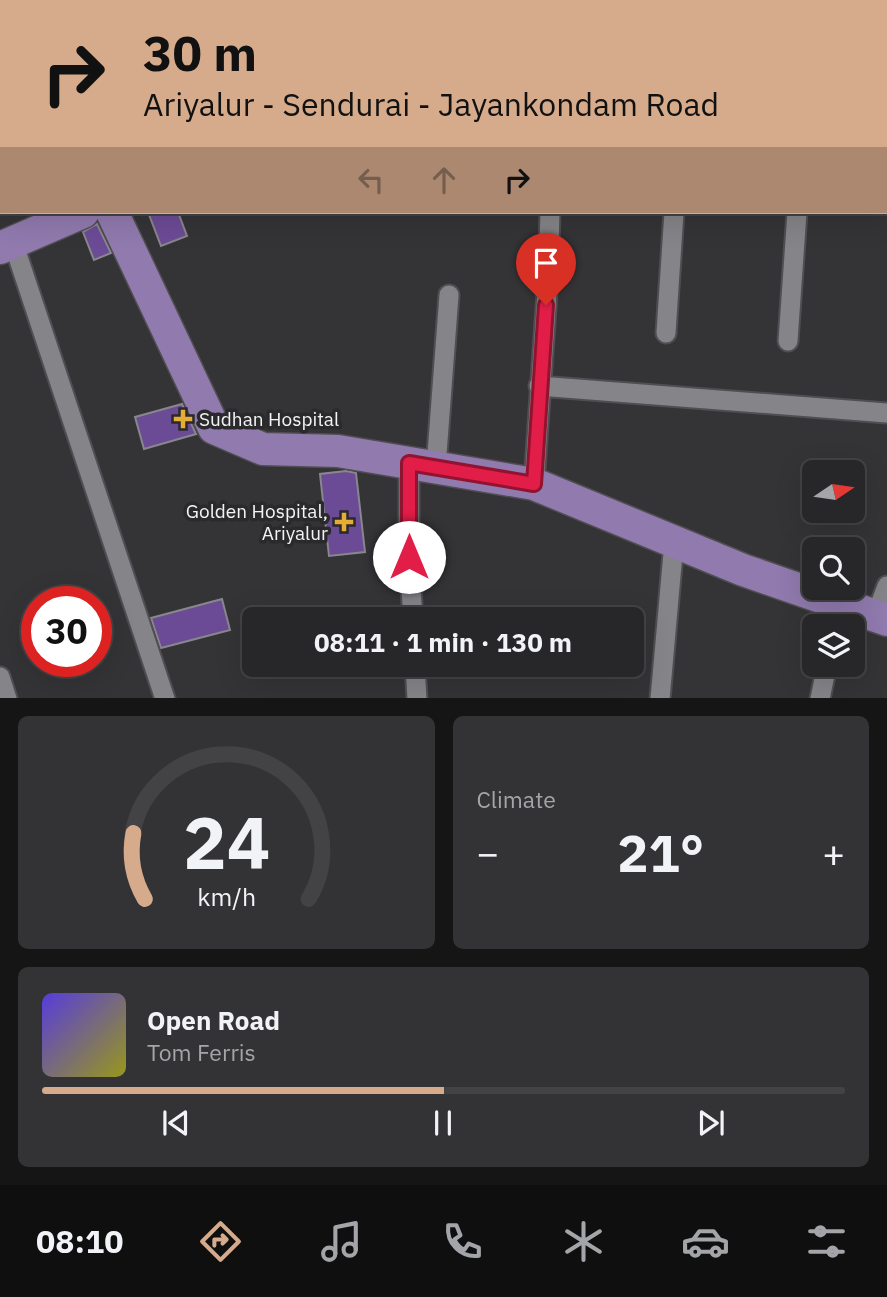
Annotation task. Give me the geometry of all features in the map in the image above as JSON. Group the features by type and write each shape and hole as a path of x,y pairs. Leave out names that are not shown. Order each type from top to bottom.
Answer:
{"main road":[{"path":"6,245 78,214"},
{"path":"113,214 214,428 263,449 338,451 534,484 743,570 833,614"},
{"path":"847,614 883,607"}],"street":[{"path":"534,484 550,214"},
{"path":"666,333 674,214"},
{"path":"788,341 797,214"},
{"path":"6,245 165,698"},
{"path":"412,607 409,557 449,295"},
{"path":"539,386 887,413"},
{"path":"660,698 674,542"},
{"path":"0,677 6,698"},
{"path":"416,677 417,698"},
{"path":"820,698 824,677"}],"building":[{"path":"149,214 179,214 187,236 161,246"},
{"path":"97,224 111,253 94,260 83,232"},
{"path":"182,404 196,434 144,449 135,417"},
{"path":"346,471 356,473 365,552 329,556 320,474"},
{"path":"222,599 230,630 161,648 151,618"}],"place":[{"name":"Sudhan Hospital","path":"183,419"},
{"name":"Golden Hospital, Ariyalur","path":"344,522"}],"route":[{"path":"409,557 409,463 534,484 546,305"}]}
